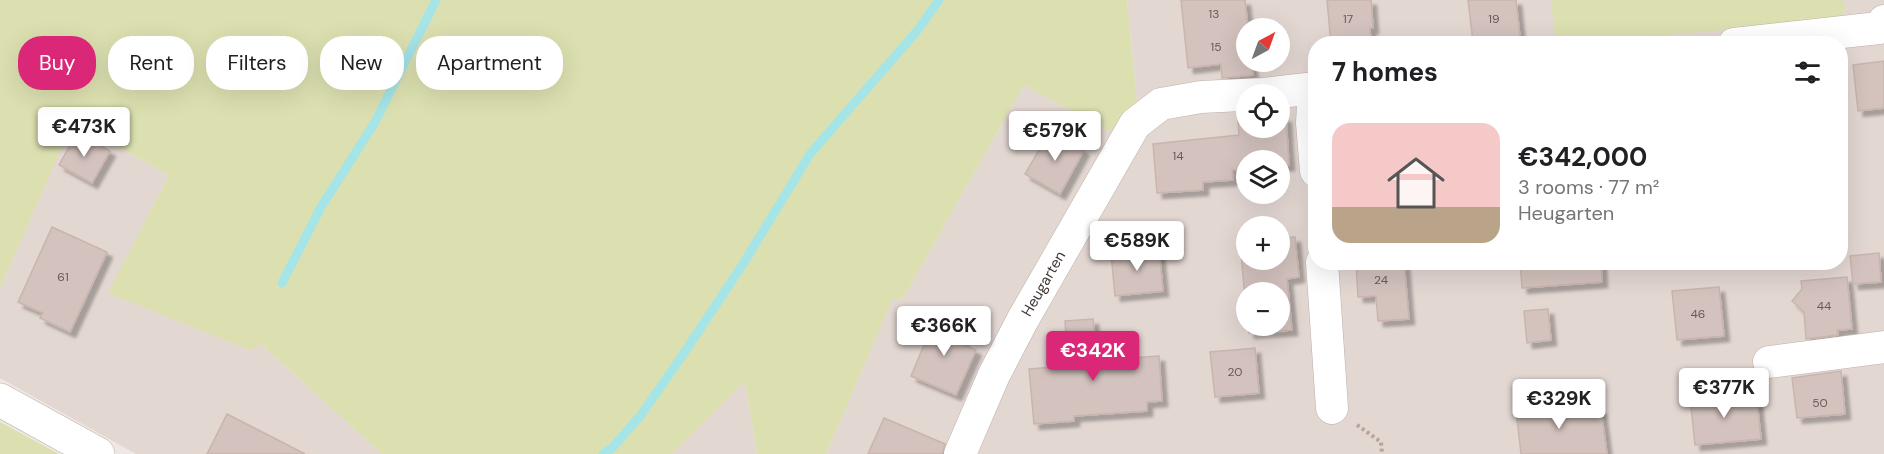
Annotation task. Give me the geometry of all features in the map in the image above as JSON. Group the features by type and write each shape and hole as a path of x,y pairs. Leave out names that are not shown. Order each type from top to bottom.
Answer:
{"street":[{"path":"1806,36 1879,28 1884,21"},
{"name":"Heugarten","path":"960,454 994,375 1022,321 1135,124 1161,104 1201,97 1308,89"},
{"path":"1323,270 1332,408"},
{"path":"1769,362 1884,347"},
{"path":"0,400 98,454"}],"path":[{"path":"1332,408 1381,442 1382,454"}],"shaded area":[{"path":"1127,0 1884,0 1884,454 826,454 893,297 902,300 1024,85 1110,132 1137,101"},
{"path":"72,122 169,175 109,293 261,344 382,454 136,454 0,378 0,288"},
{"path":"745,381 757,454 671,454"}],"green space":[{"path":"0,0 1127,0 1137,101 1110,132 1024,85 902,300 893,298 826,454 757,454 745,382 671,454 382,454 261,344 250,350 108,293 169,175 73,122 0,288"},
{"path":"1551,0 1844,0 1845,10 1836,21 1653,36 1555,36"},
{"path":"0,422 59,454 0,454"}],"building":[{"path":"1181,0 1245,0 1247,18 1236,18 1236,72 1253,72 1253,75 1222,78 1221,64 1188,68"},
{"path":"1327,0 1371,0 1373,28 1370,28 1370,36 1330,36"},
{"path":"1468,0 1516,0 1520,36 1472,36"},
{"path":"1884,61 1884,108 1858,111 1853,65"},
{"path":"1050,131 1084,150 1060,194 1025,174"},
{"path":"77,133 110,151 92,183 59,165"},
{"path":"1236,135 1236,138 1287,138 1288,150 1236,150 1236,170 1232,170 1233,180 1203,182 1203,190 1157,193 1153,144"},
{"path":"52,227 107,252 70,332 40,318 43,313 18,302"},
{"path":"1290,237 1295,237 1299,277 1287,279 1287,282 1244,282 1243,270 1290,270"},
{"path":"1159,249 1163,291 1115,296 1111,253"},
{"path":"1879,253 1881,282 1853,284 1850,256"},
{"path":"1356,270 1405,270 1409,319 1378,321 1376,296 1358,297"},
{"path":"1521,270 1601,270 1602,282 1522,288"},
{"path":"1847,277 1852,329 1837,330 1838,335 1806,339 1804,312 1792,301 1802,289 1801,281"},
{"path":"1719,287 1724,336 1677,340 1672,291"},
{"path":"1548,309 1551,340 1527,343 1524,311"},
{"path":"936,316 967,330 961,344 976,350 956,395 911,376"},
{"path":"1093,319 1096,360 1159,356 1162,401 1147,402 1147,411 1074,416 1074,421 1034,424 1029,369 1068,366 1065,321"},
{"path":"1255,348 1259,393 1215,397 1210,352"},
{"path":"1841,371 1845,414 1797,418 1792,378"},
{"path":"1737,393 1738,403 1757,401 1761,439 1695,445 1690,397"},
{"path":"1544,397 1546,416 1601,409 1607,454 1521,454 1515,400"},
{"path":"227,414 305,454 207,454"},
{"path":"884,418 945,444 942,454 868,454"}],"waterway":[{"path":"282,283 321,207 375,122 436,0"},
{"path":"603,454 613,447 641,415 684,353 743,264 810,154 917,31 939,0"}]}
